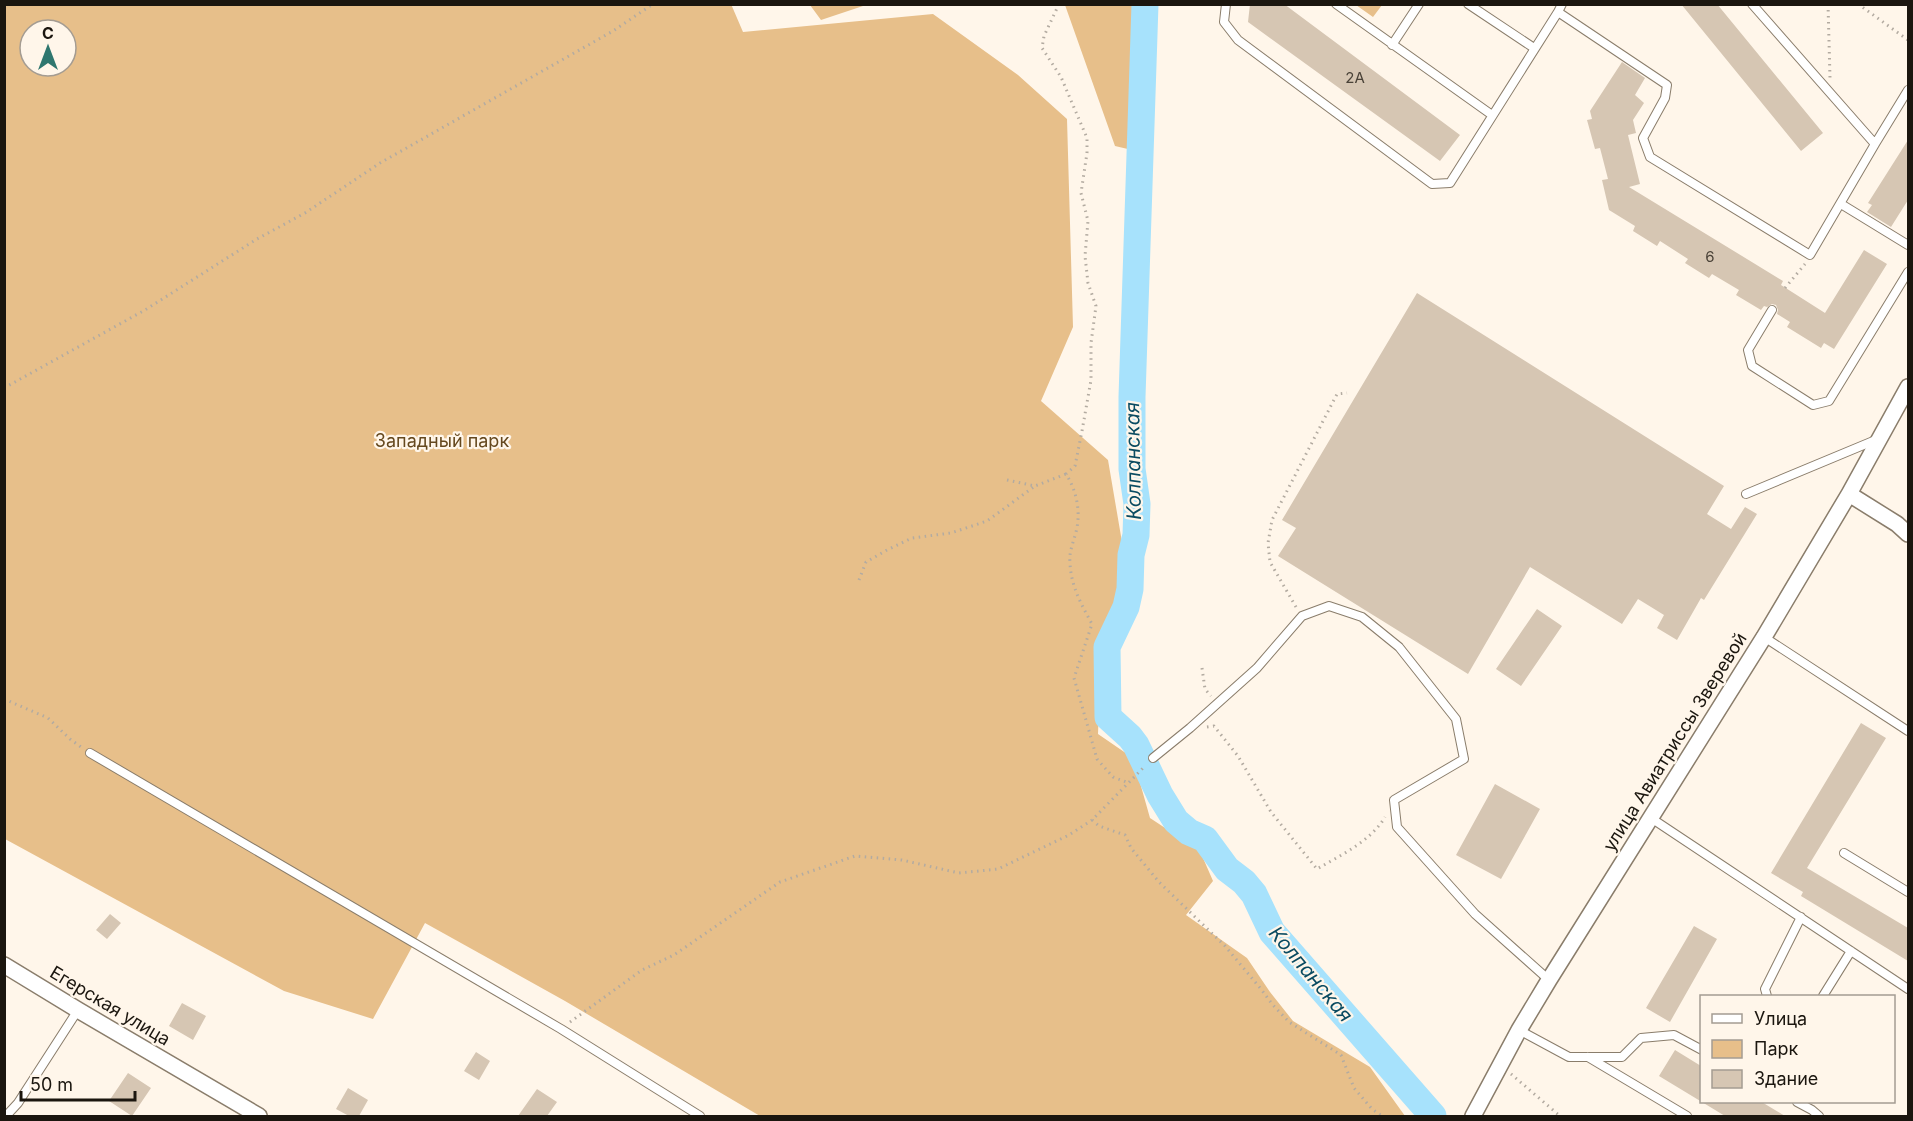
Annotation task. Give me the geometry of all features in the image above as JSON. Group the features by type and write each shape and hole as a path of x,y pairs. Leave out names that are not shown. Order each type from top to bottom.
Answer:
{"street":[{"name":"улица Авиатриссы Зверевой","path":"1473,1116 1519,1030 1764,637 1849,494 1908,387"},
{"path":"1849,494 1897,524 1908,534"},
{"name":"Егерская улица","path":"4,965 259,1116"}],"lane":[{"path":"1226,4 1224,22 1238,40 1432,184 1450,183 1560,8 1667,85 1665,98 1643,138 1650,157 1810,255 1908,90"},
{"path":"1336,4 1492,115"},
{"path":"1392,45 1419,4"},
{"path":"1468,4 1534,48"},
{"path":"1752,4 1831,97 1875,144"},
{"path":"1841,204 1908,245"},
{"path":"1772,310 1748,350 1752,366 1813,405 1829,401 1908,272"},
{"path":"1746,494 1879,438"},
{"path":"1153,758 1190,729 1257,668 1302,615 1329,606 1362,617 1400,647 1456,719 1464,759 1394,800 1397,827 1475,914 1549,980"},
{"path":"1764,637 1908,731"},
{"path":"90,753 561,1029 700,1116"},
{"path":"1651,818 1908,989"},
{"path":"1844,853 1908,892"},
{"path":"1767,995 1765,989 1801,917"},
{"path":"1824,995 1851,951"},
{"path":"6,1116 18,1102 78,1010"},
{"path":"1519,1030 1569,1058 1622,1057 1641,1038 1674,1035 1700,1049"},
{"path":"1588,1058 1687,1116"},
{"path":"1800,1103 1819,1116"}],"path":[{"path":"4,388 145,310 257,239 305,213 380,163 613,31 653,4"},
{"path":"859,580 866,562 887,550 912,538 951,533 987,521 1035,486 1066,474 1075,466 1091,380 1091,342 1096,306 1087,274 1085,256 1088,221 1081,193 1087,138 1061,77 1042,48 1044,36 1059,4"},
{"path":"1828,4 1831,97"},
{"path":"1858,4 1908,39"},
{"path":"1785,288 1804,266 1810,255"},
{"path":"1302,615 1289,598 1270,562 1268,543 1272,520 1337,394 1347,393"},
{"path":"1066,474 1071,482 1079,510 1076,533 1070,547 1071,578 1079,600 1092,624 1074,678 1097,759 1113,777 1129,783"},
{"path":"1007,480 1035,486"},
{"path":"1202,668 1206,689 1217,704"},
{"path":"4,699 48,718 70,739 90,753"},
{"path":"1190,729 1214,726 1238,756 1271,812 1317,869 1348,851 1378,828 1394,800"},
{"path":"561,1029 642,970 674,955 780,882 855,856 902,860 959,873 998,868 1069,835 1092,820 1153,758"},
{"path":"1092,820 1100,826 1125,835 1131,848 1159,882 1224,946 1289,1022 1341,1055 1354,1088 1372,1109 1382,1116"},
{"path":"1501,1065 1560,1116"}],"green space":[{"name":"Западный парк","path":"731,4 743,32 933,14 1018,75 1067,119 1073,327 1041,401 1108,460 1130,589 1112,630 1101,648 1098,734 1133,758 1150,818 1200,851 1213,881 1186,915 1247,958 1293,1021 1370,1067 1405,1116 760,1116 565,1001 425,923 373,1019 284,991 5,839 5,5"},
{"path":"810,5 866,5 821,20"},
{"path":"1065,5 1137,5 1132,150 1115,146"},
{"path":"1356,5 1382,5 1373,17"}],"building":[{"path":"1250,4 1284,4 1460,135 1440,161 1248,22"},
{"path":"1681,4 1717,4 1823,133 1801,151"},
{"path":"1622,62 1645,78 1635,95 1644,103 1633,120 1636,133 1628,135 1640,184 1629,187 1783,281 1781,285 1825,313 1864,250 1887,264 1834,349 1824,343 1821,348 1787,327 1790,322 1777,314 1776,305 1764,306 1761,310 1736,295 1739,290 1712,274 1709,278 1685,263 1688,259 1660,241 1657,246 1633,231 1635,226 1609,210 1602,180 1608,179 1600,148 1595,149 1587,120 1592,119 1590,111"},
{"path":"1908,140 1908,200 1891,227 1867,212 1872,205 1868,203"},
{"path":"1417,293 1724,486 1707,514 1731,529 1745,507 1757,514 1704,600 1701,598 1677,640 1657,628 1664,615 1638,599 1622,624 1530,567 1468,674 1278,556 1296,528 1282,520"},
{"path":"1537,609 1562,626 1521,686 1496,669"},
{"path":"1861,723 1886,738 1807,868 1908,928 1908,961 1801,896 1803,892 1771,873"},
{"path":"1495,784 1540,809 1501,879 1456,855"},
{"path":"110,914 121,923 107,939 96,930"},
{"path":"1694,926 1717,939 1670,1022 1646,1008"},
{"path":"182,1003 206,1016 193,1040 169,1026"},
{"path":"1675,1050 1700,1065 1700,1101 1659,1076"},
{"path":"476,1052 490,1061 479,1080 464,1071"},
{"path":"128,1073 151,1088 132,1116 109,1101"},
{"path":"348,1088 368,1100 359,1116 349,1116 336,1109"},
{"path":"537,1089 557,1102 547,1116 518,1116"},
{"path":"1704,1103 1763,1103 1785,1116 1725,1116"}],"waterway":[{"name":"Колпанская","path":"1145,4 1132,397 1132,469 1137,504 1136,535 1131,555 1130,589 1126,607 1107,647 1108,717 1136,745 1160,795 1176,821 1189,832 1205,839 1227,869 1244,882 1254,894 1272,932 1433,1116"}]}
